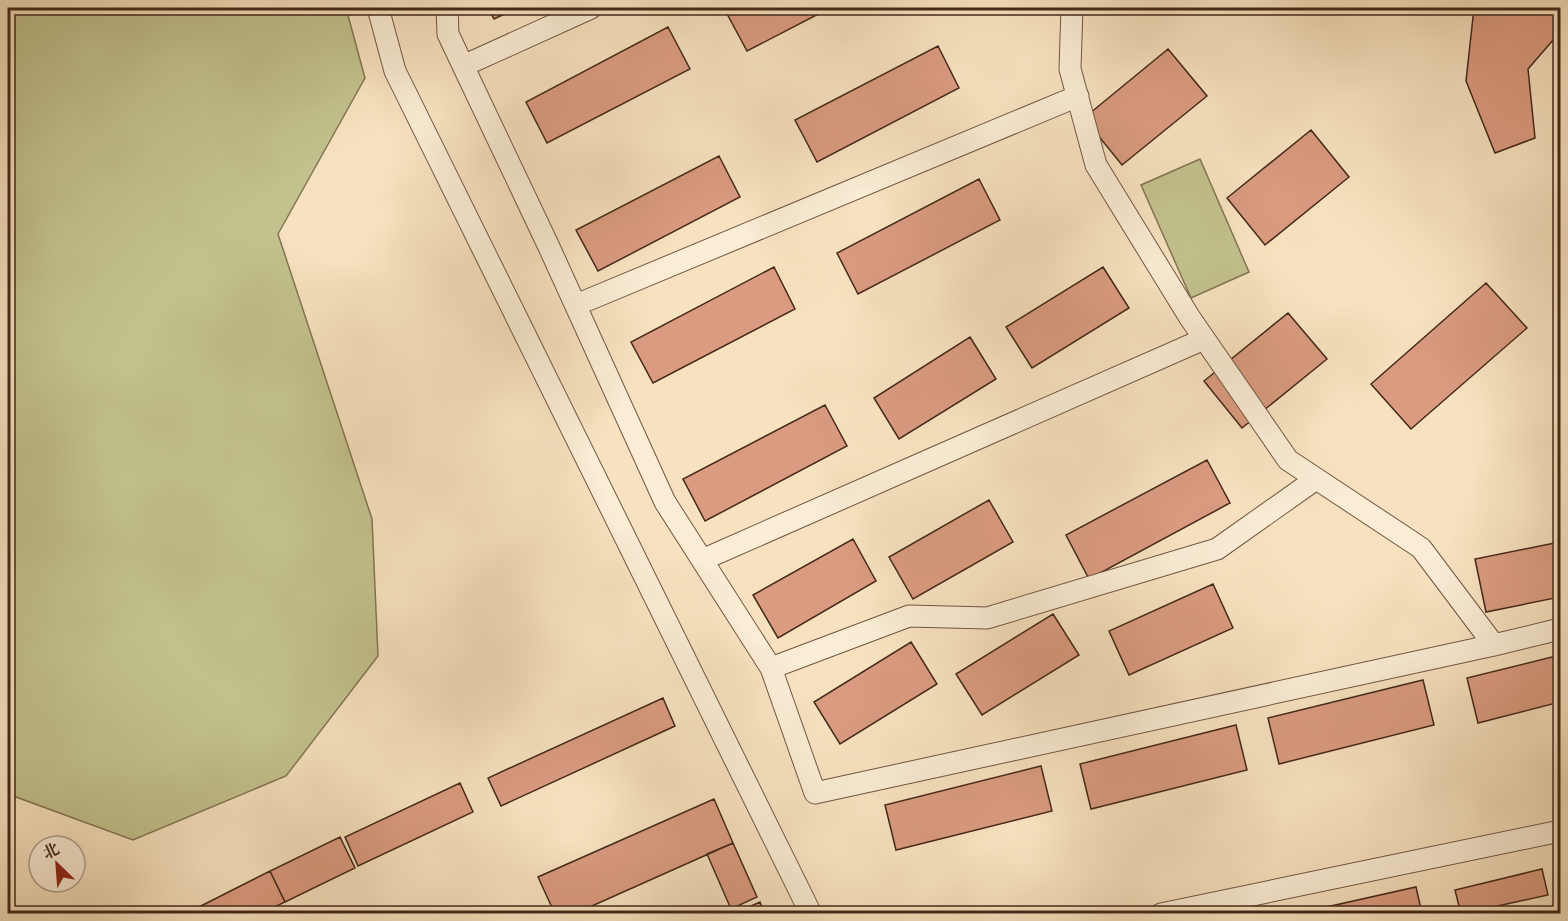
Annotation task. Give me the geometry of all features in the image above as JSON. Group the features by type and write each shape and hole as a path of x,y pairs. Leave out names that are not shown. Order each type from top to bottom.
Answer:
{"street":[{"path":"378,8 395,71 811,914"},
{"path":"447,8 448,34 576,305 665,502 771,668 815,793 1560,629"},
{"path":"463,66 591,8"},
{"path":"1072,8 1071,69 1096,165 1204,339 1288,460 1421,548 1494,645"},
{"path":"576,305 1078,96"},
{"path":"702,560 1204,339"},
{"path":"771,668 909,616 987,618 1217,549 1317,479"},
{"path":"1161,914 1560,831"}],"green space":[{"path":"8,8 346,8 365,78 278,234 372,519 378,656 286,776 133,840 16,797 8,789"},
{"path":"1200,159 1249,272 1191,298 1141,185"}],"building":[{"path":"488,8 517,8 494,19"},
{"path":"729,8 830,8 747,51 725,10"},
{"path":"1474,8 1554,8 1560,17 1560,32 1528,69 1535,138 1495,153 1466,81"},
{"path":"668,27 690,69 547,143 526,102"},
{"path":"938,46 959,88 817,162 795,120"},
{"path":"1168,49 1207,96 1122,165 1084,118"},
{"path":"1311,130 1349,177 1265,245 1227,198"},
{"path":"719,156 740,197 598,271 576,230"},
{"path":"979,179 1000,220 858,294 837,253"},
{"path":"774,267 795,309 653,383 631,342"},
{"path":"1103,267 1129,308 1032,368 1006,327"},
{"path":"1486,283 1527,328 1411,429 1371,384"},
{"path":"1288,313 1327,359 1242,428 1204,381"},
{"path":"970,337 996,379 899,439 874,398"},
{"path":"825,405 847,446 705,521 683,479"},
{"path":"1207,460 1230,503 1089,579 1066,535"},
{"path":"989,500 1013,542 913,599 889,557"},
{"path":"853,539 876,581 778,638 753,595"},
{"path":"1560,542 1560,597 1486,612 1475,559"},
{"path":"1213,584 1233,628 1129,675 1109,631"},
{"path":"1053,614 1079,655 982,715 956,674"},
{"path":"911,642 937,684 840,744 814,702"},
{"path":"1560,655 1560,702 1478,723 1467,678"},
{"path":"1423,680 1434,725 1279,764 1268,718"},
{"path":"663,698 675,726 501,806 488,778"},
{"path":"1236,725 1247,770 1091,809 1080,764"},
{"path":"1041,766 1052,811 896,850 885,805"},
{"path":"460,783 473,812 358,866 345,837"},
{"path":"714,799 733,843 574,914 555,914 538,877"},
{"path":"340,837 355,868 285,902 270,871"},
{"path":"733,843 757,897 731,909 707,854"},
{"path":"1542,869 1548,895 1461,914 1455,890"},
{"path":"270,871 285,902 260,914 185,914"},
{"path":"1416,887 1422,914 1295,914"},
{"path":"760,902 765,914 733,914"},
{"path":"1560,904 1560,914 1541,914"}]}
